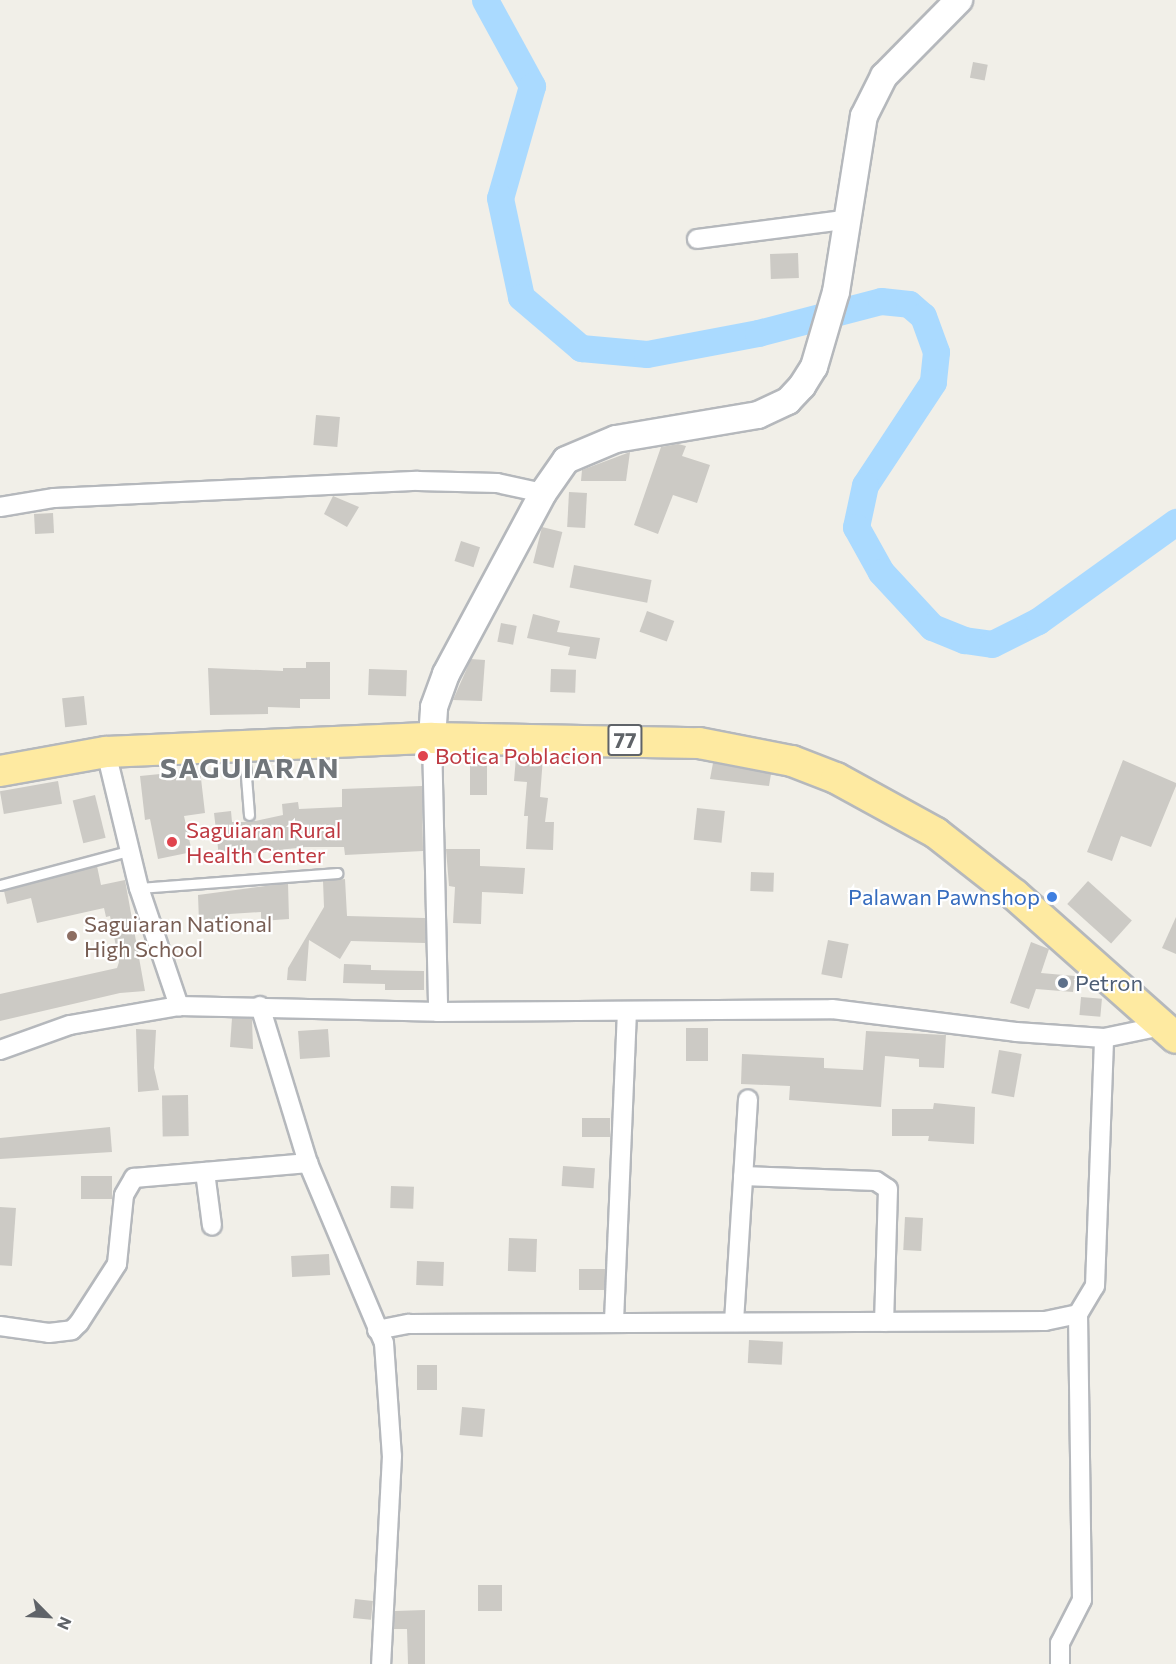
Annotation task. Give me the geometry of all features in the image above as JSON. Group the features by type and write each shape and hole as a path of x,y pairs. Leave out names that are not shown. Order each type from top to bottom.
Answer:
{"highway":[{"name":"77","path":"0,771 106,752 432,738 699,743 792,761 836,778 943,839 1015,896 1169,1032"}],"main road":[{"path":"432,738 434,707 446,674 543,493 566,460 586,448 616,440 758,415 788,401 814,367 836,292 850,219 864,116 884,76 912,44 959,0"}],"street":[{"path":"697,239 850,219"},
{"path":"0,507 54,498 418,481 497,483 543,493"},
{"path":"432,738 438,1012"},
{"path":"106,752 128,851 179,1006"},
{"path":"0,1050 69,1025 179,1006 260,1006 438,1012 832,1009 1016,1032 1104,1038 1169,1032"},
{"path":"260,1006 308,1163 384,1343 388,1371 392,1456 381,1664"},
{"path":"614,1322 627,1011"},
{"path":"1060,1664 1060,1643 1082,1600 1078,1314 1095,1286 1104,1038"},
{"path":"734,1322 748,1099"},
{"path":"0,1326 49,1333 72,1329 110,1279 117,1264 129,1182 134,1178 308,1163"},
{"path":"205,1172 212,1226"},
{"path":"743,1176 876,1181 888,1189 884,1322"},
{"path":"377,1330 409,1324 1045,1321 1078,1314"}],"lane":[{"path":"244,746 249,814"},
{"path":"0,885 128,851"},
{"path":"139,888 337,873"}],"building":[{"path":"973,62 988,65 985,81 970,78"},
{"path":"798,253 799,278 771,279 770,254"},
{"path":"316,415 340,417 337,447 313,445"},
{"path":"678,444 686,446 682,456 710,465 697,503 673,495 658,534 634,525 661,447"},
{"path":"630,452 626,481 581,481 582,470"},
{"path":"569,492 587,493 585,528 567,527"},
{"path":"333,496 359,507 347,527 324,514"},
{"path":"53,513 54,533 35,534 34,514"},
{"path":"542,527 562,532 553,568 533,563"},
{"path":"461,541 480,547 474,567 455,561"},
{"path":"574,565 652,580 647,603 570,588"},
{"path":"647,611 674,621 667,642 639,632"},
{"path":"533,614 560,621 557,632 600,638 596,659 568,655 570,647 527,638"},
{"path":"501,623 517,626 513,645 497,642"},
{"path":"471,659 485,660 482,701 453,700"},
{"path":"306,662 330,662 330,699 300,699 300,708 268,707 268,714 210,715 208,668 283,671 283,668 306,668"},
{"path":"369,669 407,670 406,696 368,695"},
{"path":"551,669 576,670 575,693 550,692"},
{"path":"84,696 87,725 65,727 62,698"},
{"path":"470,756 487,756 487,795 470,795"},
{"path":"516,757 543,757 540,797 548,798 545,822 554,822 553,850 526,849 528,816 524,816 527,782 514,781"},
{"path":"1123,760 1176,783 1176,786 1151,847 1121,836 1112,861 1087,852"},
{"path":"713,763 771,774 769,786 710,779"},
{"path":"200,770 205,813 184,816 192,852 158,859 150,819 145,820 140,776"},
{"path":"58,781 62,804 4,814 0,791"},
{"path":"422,786 423,851 345,855 344,847 305,847 219,857 214,813 231,811 232,822 250,822 283,815 282,804 298,802 299,809 342,807 342,789"},
{"path":"95,795 106,838 83,843 73,801"},
{"path":"697,808 725,811 722,843 694,840"},
{"path":"446,849 480,849 480,866 525,868 523,894 482,892 481,924 453,923 455,887 449,886"},
{"path":"97,866 101,885 125,880 145,991 120,993 0,1021 0,994 117,968 119,962 110,916 106,917 104,908 37,923 31,898 7,904 4,891"},
{"path":"751,872 774,873 773,892 750,891"},
{"path":"345,879 347,916 425,918 425,943 351,941 340,959 309,940 306,981 287,980 288,968 324,907 323,881"},
{"path":"1088,881 1132,920 1111,944 1067,904"},
{"path":"288,883 289,919 261,921 261,912 229,914 230,920 199,922 198,895"},
{"path":"1176,917 1176,954 1162,948"},
{"path":"828,940 849,944 842,978 821,974"},
{"path":"1031,942 1049,949 1041,973 1075,976 1073,992 1036,989 1029,1009 1010,1003"},
{"path":"344,964 371,965 371,970 424,971 424,990 385,990 385,984 343,983"},
{"path":"1081,997 1102,999 1100,1017 1079,1015"},
{"path":"232,1018 252,1019 253,1049 230,1047"},
{"path":"686,1028 708,1028 708,1061 686,1061"},
{"path":"136,1029 156,1030 154,1068 159,1090 138,1092"},
{"path":"328,1029 330,1057 300,1059 298,1031"},
{"path":"866,1031 946,1035 944,1068 919,1067 919,1059 885,1056 881,1107 789,1100 790,1086 741,1084 742,1054 824,1058 824,1068 863,1070"},
{"path":"999,1050 1022,1054 1014,1097 991,1093"},
{"path":"162,1095 188,1095 189,1136 163,1136"},
{"path":"934,1103 975,1107 974,1144 928,1141 929,1136 892,1136 892,1109 933,1109"},
{"path":"582,1118 610,1118 610,1137 582,1137"},
{"path":"110,1127 112,1152 0,1159 0,1138"},
{"path":"563,1166 595,1168 594,1188 562,1186"},
{"path":"81,1176 112,1176 112,1199 81,1199"},
{"path":"391,1186 414,1187 413,1209 390,1208"},
{"path":"0,1207 16,1208 12,1266 0,1265"},
{"path":"905,1217 923,1218 921,1251 903,1250"},
{"path":"509,1238 537,1239 536,1272 508,1271"},
{"path":"329,1254 330,1275 292,1277 291,1256"},
{"path":"417,1261 444,1262 443,1286 416,1285"},
{"path":"579,1269 605,1269 605,1290 579,1290"},
{"path":"749,1340 783,1342 782,1365 748,1363"},
{"path":"417,1365 437,1365 437,1390 417,1390"},
{"path":"462,1407 485,1409 482,1437 460,1435"},
{"path":"478,1585 502,1585 502,1611 478,1611"},
{"path":"355,1599 373,1601 371,1620 353,1618"},
{"path":"425,1610 425,1664 408,1664 407,1629 394,1629 395,1611"}],"waterway":[{"path":"485,0 532,86 500,198 521,297 581,348 647,354 758,333 881,301 909,304 923,316 936,352 933,382 865,485 856,527 881,572 932,627 964,640 992,644 1038,621 1176,522"}],"place":[{"name":"Botica Poblacion","path":"423,756"},
{"name":"Saguiaran Rural Health Center","path":"172,842"},
{"name":"Palawan Pawnshop","path":"1052,897"},
{"name":"Saguiaran National High School","path":"72,936"},
{"name":"Petron","path":"1063,983"}],"district":[{"name":"SAGUIARAN","path":"250,767"}]}
